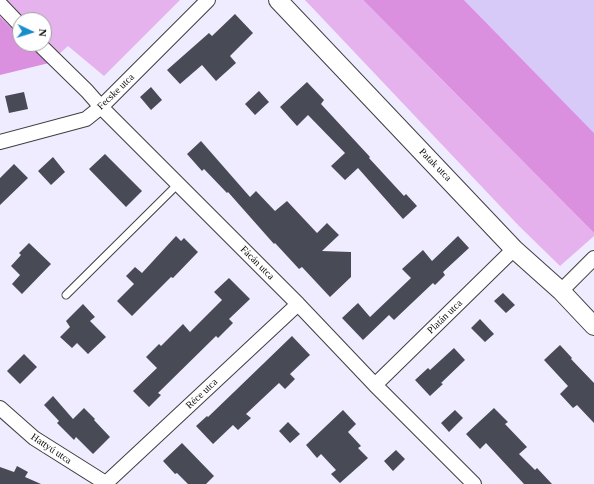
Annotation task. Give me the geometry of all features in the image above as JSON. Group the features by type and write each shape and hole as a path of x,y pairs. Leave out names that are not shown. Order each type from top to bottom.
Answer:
{"street":[{"name":"Fecske utca","path":"0,142 86,119 101,108 208,0"},
{"name":"Patak utca","path":"278,0 514,249 560,291 594,326"},
{"path":"0,4 12,17"},
{"name":"Fácán utca","path":"47,52 87,91 101,108 298,304 375,386 474,484"},
{"name":"Platán utca","path":"375,386 514,249"},
{"path":"560,291 594,258"},
{"name":"Réce utca","path":"106,484 298,304"},
{"name":"Hattyú utca","path":"0,408 34,438 106,484"}],"lane":[{"path":"66,295 178,184"}],"shaded area":[{"path":"0,0 180,0 104,76 68,46 49,63 37,52 52,52 52,12 12,12 12,28 0,17"},
{"path":"305,0 363,0 594,233 594,236 560,266 519,226"},
{"path":"363,0 464,0 594,133 594,233"},
{"path":"464,0 594,0 594,133"},
{"path":"0,17 12,28 12,52 37,52 49,63 0,75"}],"building":[{"path":"235,14 253,33 230,56 236,63 216,81 202,65 180,84 167,70 209,33 212,36"},
{"path":"307,82 324,100 321,104 404,196 406,194 417,206 403,219 358,168 345,180 331,166 345,153 308,115 297,126 280,107"},
{"path":"151,87 162,100 151,110 140,97"},
{"path":"259,91 269,102 255,115 245,104"},
{"path":"24,92 28,109 9,113 5,96"},
{"path":"201,141 250,197 256,191 275,211 287,201 317,233 327,223 339,235 322,251 351,252 351,277 330,297 302,267 299,269 275,243 274,244 228,192 227,193 204,169 202,171 187,154"},
{"path":"105,154 142,191 126,207 89,169"},
{"path":"53,157 65,172 51,185 38,171"},
{"path":"14,164 28,178 0,205 0,178"},
{"path":"176,236 181,241 184,238 198,252 173,278 171,277 132,316 117,301 134,284 126,276 135,267 142,273"},
{"path":"458,236 469,248 443,272 445,275 435,285 433,283 394,320 389,315 363,340 342,318 358,303 370,317 411,278 402,269 423,250 432,261"},
{"path":"29,243 51,264 22,294 12,284 20,275 11,266 21,255 19,253"},
{"path":"229,278 250,299 229,319 233,323 218,338 216,336 158,393 161,395 149,407 133,391 157,368 146,357 159,344 161,346 183,324 190,332 222,300 214,292"},
{"path":"503,293 515,305 506,313 494,301"},
{"path":"83,304 95,317 90,321 106,337 88,354 77,343 72,348 60,337 70,327 66,321"},
{"path":"480,319 494,334 485,342 471,328"},
{"path":"292,336 310,355 290,374 295,379 285,389 279,383 246,414 251,418 238,430 233,425 213,444 196,426 207,416 208,417"},
{"path":"560,345 594,383 594,423 577,405 573,408 560,394 568,386 544,360"},
{"path":"454,348 465,360 430,396 415,380 428,368 430,370"},
{"path":"24,354 37,367 20,384 7,371"},
{"path":"53,396 73,419 84,408 110,437 93,454 76,437 74,440 57,423 59,421 44,405"},
{"path":"494,408 508,422 505,424 527,447 519,454 535,470 537,468 552,484 524,484 486,443 480,449 466,434"},
{"path":"343,410 356,424 348,432 361,446 358,448 368,458 340,483 331,474 336,470 321,454 317,458 306,445"},
{"path":"455,410 463,418 449,432 441,423"},
{"path":"288,422 300,434 290,443 279,431"},
{"path":"182,443 214,476 206,484 188,484 177,473 175,474 163,461"},
{"path":"396,450 405,459 393,471 384,461"},
{"path":"17,466 28,472 25,477 41,484 0,484 0,467 14,472"}]}
